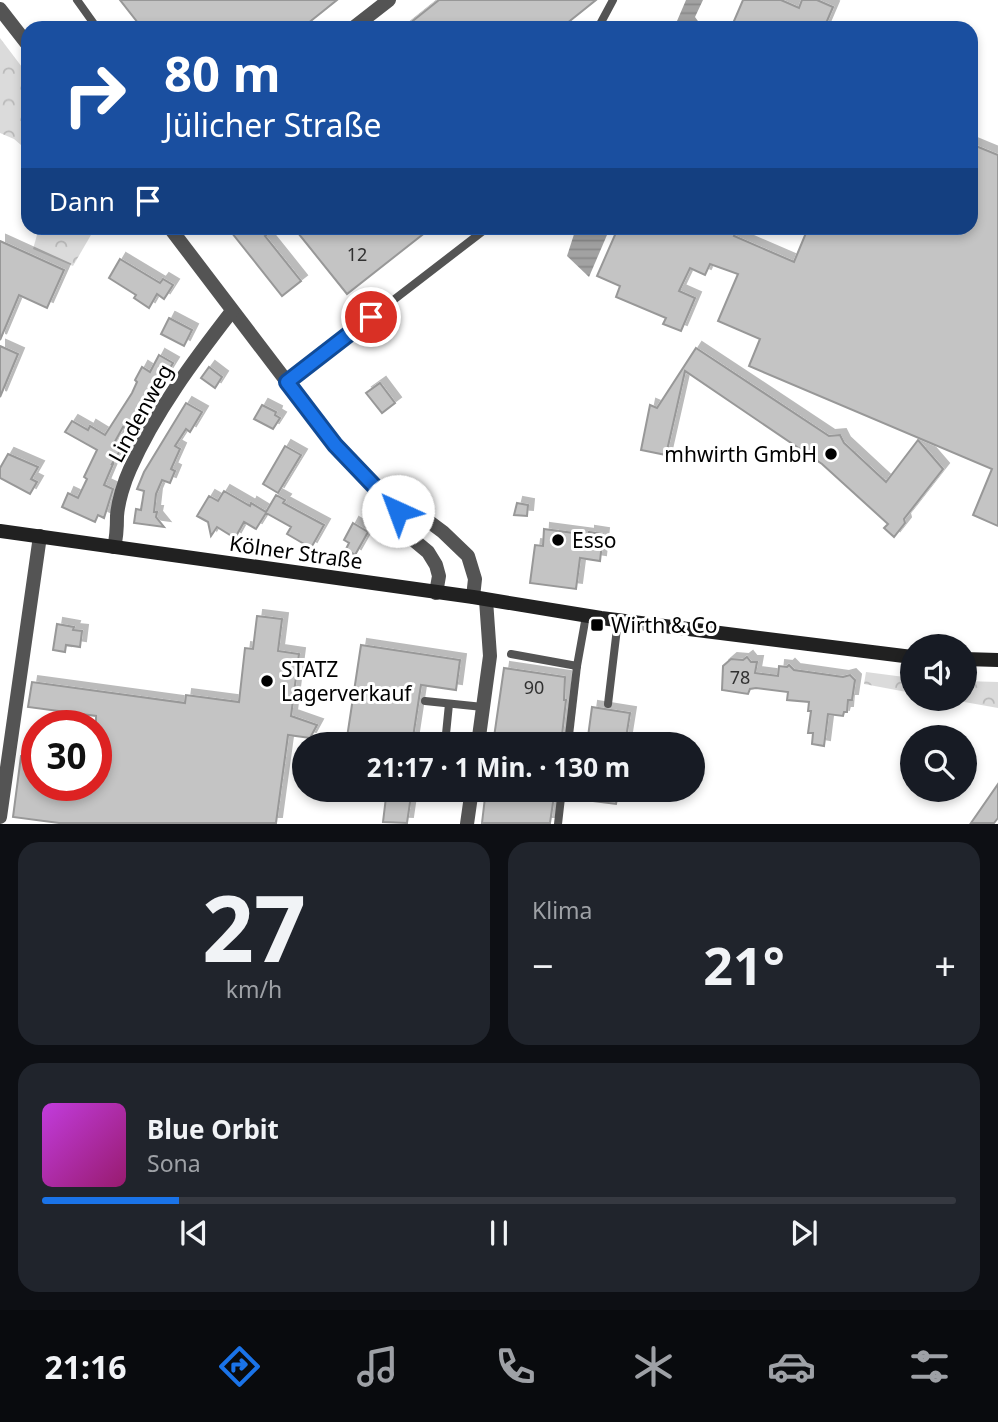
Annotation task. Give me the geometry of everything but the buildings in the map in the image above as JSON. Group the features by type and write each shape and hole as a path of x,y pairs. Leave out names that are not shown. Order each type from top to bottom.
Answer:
{"main road":[{"name":"Kölner Straße","path":"0,531 480,598 586,616 900,655"},
{"path":"977,659 998,660"}],"street":[{"path":"362,21 389,0"},
{"path":"0,9 21,36"},
{"path":"175,235 335,445 398,511 410,537 428,552 439,576 436,593"},
{"name":"Lindenweg","path":"114,547 119,530 117,515 129,470 192,363 232,311"},
{"path":"398,511 416,512 443,532 468,556 480,598 490,656 480,732"},
{"path":"0,817 40,536"},
{"path":"467,824 470,802"}],"lane":[{"path":"77,0 92,21"},
{"path":"602,21 613,0"},
{"path":"287,382 478,235"},
{"path":"569,732 586,616"},
{"path":"608,704 618,620"},
{"path":"510,654 577,666"},
{"path":"425,702 483,707"},
{"path":"446,732 449,704"},
{"path":"558,824 561,802"}],"green space":[{"path":"0,38 21,66 21,145 0,133"},
{"path":"37,235 91,235 73,266 33,249"},
{"path":"866,672 900,676 900,691 864,684"},
{"path":"977,681 998,682 998,708 977,704"}],"shaded area":[{"path":"686,0 703,0 695,17 698,21 677,21"},
{"path":"574,235 607,235 589,277 567,256"}],"place":[{"name":"mhwirth GmbH","path":"831,454"},
{"name":"Esso","path":"558,540"},
{"name":"Wirth & Co","path":"597,625"},
{"name":"STATZ Lagerverkauf","path":"267,681"}],"route":[{"path":"371,317 287,382 335,445 398,511"}]}
